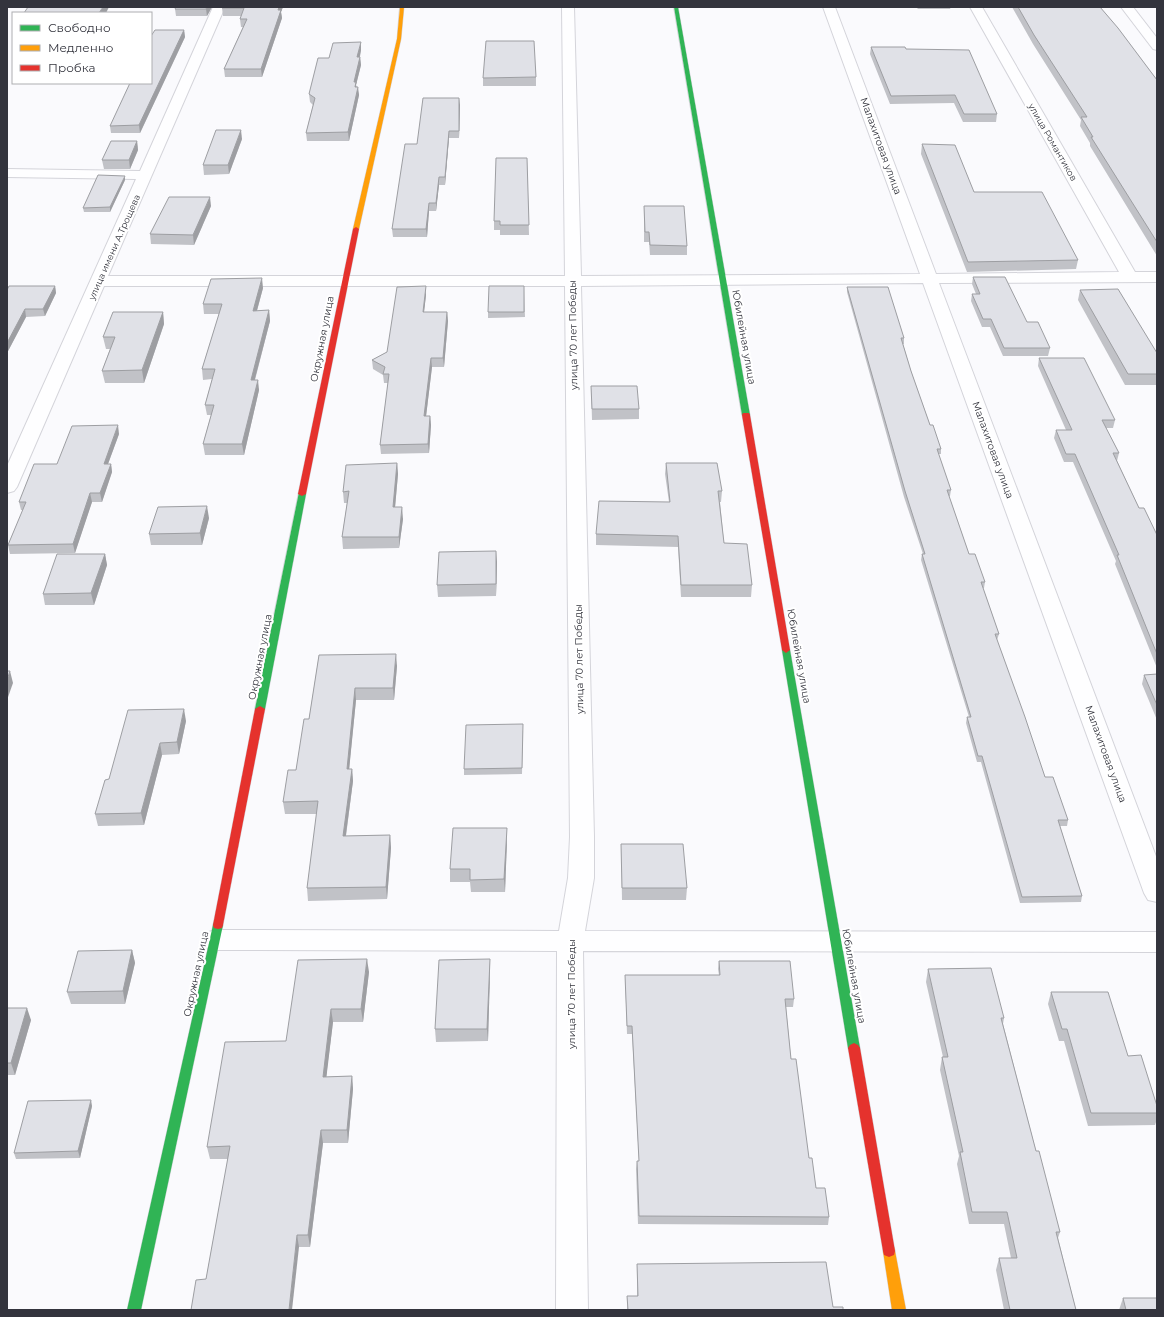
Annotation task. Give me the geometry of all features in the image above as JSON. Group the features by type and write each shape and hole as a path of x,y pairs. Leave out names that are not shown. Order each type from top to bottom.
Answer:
{"street":[{"name":"улица имени А.Трощева","path":"7,487 219,7"},
{"name":"Окружная улица","path":"134,1310 216,940 344,280 399,39 402,7"},
{"name":"улица 70 лет Победы","path":"568,7 582,836 580,878 570,941 572,1310"},
{"name":"Юбилейная улица","path":"676,7 837,940 899,1310"},
{"name":"Малахитовая улица","path":"829,7 1157,893"},
{"name":"улица Романтиков","path":"976,7 1130,277"},
{"path":"1127,7 1157,46"},
{"path":"7,173 145,175"},
{"path":"99,281 344,280 382,282 1157,277"},
{"path":"216,940 837,940 1157,942"}],"building":[{"path":"28,7 103,7 100,12 25,12"},
{"path":"176,7 207,7 206,9 175,9"},
{"path":"222,7 279,7 278,10 281,10 261,69 224,69 247,19 240,19 244,8"},
{"path":"1018,7 1100,7 1118,28 1157,80 1157,242 1091,137 1093,137 1081,117 1087,117 1034,35"},
{"path":"155,30 184,30 139,125 110,126 130,84 152,84 152,34"},
{"path":"486,41 534,41 536,77 483,78"},
{"path":"361,42 357,57 360,57 354,82 356,82 355,87 358,87 348,132 306,133 315,98 309,94 318,58 329,58 333,43"},
{"path":"871,47 969,50 997,114 964,114 955,95 891,96"},
{"path":"423,98 459,98 459,131 449,131 445,177 439,177 436,203 429,203 426,229 392,229 405,144 417,144"},
{"path":"216,130 241,130 228,165 203,165"},
{"path":"111,141 137,141 129,160 102,160"},
{"path":"922,144 955,145 974,192 1042,192 1078,260 968,262"},
{"path":"496,158 527,158 529,225 500,225 500,221 494,221"},
{"path":"98,175 125,176 110,207 83,208"},
{"path":"169,197 210,197 193,235 150,234"},
{"path":"644,206 684,206 687,246 650,245 649,232 645,232"},
{"path":"973,277 1005,277 1027,322 1038,322 1050,348 1004,348 991,319 983,319 972,294 980,294"},
{"path":"262,278 253,311 269,310 251,380 258,380 242,444 203,444 214,405 205,405 215,369 202,369 222,304 203,304 211,279"},
{"path":"9,286 55,286 43,309 25,309 7,343 7,290"},
{"path":"426,286 423,312 447,312 443,358 431,358 424,416 430,416 428,444 380,445 389,374 383,374 385,367 372,360 387,352 397,287"},
{"path":"489,286 524,286 524,312 488,312"},
{"path":"847,287 888,287 904,338 901,338 911,371 930,425 933,425 941,449 937,449 951,490 947,490 969,554 975,554 985,582 981,582 999,634 995,634 1045,777 1053,777 1068,820 1058,820 1082,896 1022,897 982,756 978,756 967,717 971,717 922,554 925,554 905,491"},
{"path":"1118,289 1157,353 1157,374 1128,374 1080,290"},
{"path":"113,312 163,312 142,370 102,371 115,337 103,337"},
{"path":"1039,358 1084,358 1115,420 1102,420 1119,453 1113,453 1139,508 1144,508 1157,535 1157,654 1117,555 1119,555 1075,454 1066,454 1056,430 1072,430"},
{"path":"591,386 637,386 639,409 592,409"},
{"path":"118,425 104,464 111,464 100,493 90,493 73,544 8,545 26,502 19,502 34,464 57,464 72,426"},
{"path":"397,463 393,507 402,507 399,537 342,537 349,491 343,492 346,465"},
{"path":"666,463 717,463 722,491 718,491 724,543 747,544 752,585 681,585 678,536 596,534 599,501 670,502"},
{"path":"207,506 200,533 149,534 158,507"},
{"path":"496,551 496,584 437,585 439,552"},
{"path":"57,554 105,554 91,593 43,594"},
{"path":"396,654 393,688 355,688 347,769 352,769 343,836 390,835 386,887 307,888 318,801 283,802 288,770 296,770 304,719 309,719 319,655"},
{"path":"7,671 10,671 7,680"},
{"path":"1157,674 1157,705 1144,675"},
{"path":"184,709 177,742 160,743 141,813 95,814 105,780 109,779 128,710"},
{"path":"523,724 522,768 464,769 466,725"},
{"path":"453,828 507,828 504,879 470,880 470,869 450,869"},
{"path":"621,844 683,844 687,888 622,888"},
{"path":"132,950 123,991 67,992 78,951"},
{"path":"367,959 361,1009 331,1009 323,1077 352,1076 347,1130 321,1130 308,1235 297,1235 289,1310 191,1310 196,1280 206,1279 230,1146 207,1147 225,1042 286,1041 298,960"},
{"path":"490,959 487,1029 435,1029 439,960"},
{"path":"719,961 790,961 794,999 785,999 791,1059 796,1059 809,1158 812,1158 816,1188 825,1188 829,1217 639,1216 637,1161 639,1161 632,1026 627,1026 625,975 720,975"},
{"path":"991,968 1004,1018 1001,1018 1036,1151 1039,1151 1060,1232 1056,1232 1076,1310 1010,1310 999,1258 1017,1258 1007,1212 972,1212 960,1152 963,1152 942,1057 948,1057 928,969"},
{"path":"1051,992 1108,992 1128,1056 1141,1055 1157,1106 1157,1113 1091,1113 1067,1029 1062,1029"},
{"path":"7,1008 27,1008 11,1063 7,1063"},
{"path":"91,1100 78,1151 14,1153 28,1101"},
{"path":"826,1262 833,1307 843,1307 843,1310 628,1310 627,1296 638,1296 637,1264"},
{"path":"1123,1298 1157,1298 1157,1310 1126,1310"}],"traffic: fast":[{"path":"676,7 746,415"},
{"path":"260,709 302,494"},
{"path":"786,650 854,1048"},
{"path":"134,1310 218,925"}],"traffic: slow":[{"path":"356,229 399,39 402,7"},
{"path":"889,1251 899,1310"}],"traffic: jam":[{"path":"302,494 356,229"},
{"path":"746,415 786,650"},
{"path":"218,925 260,709"},
{"path":"854,1048 889,1251"}]}
